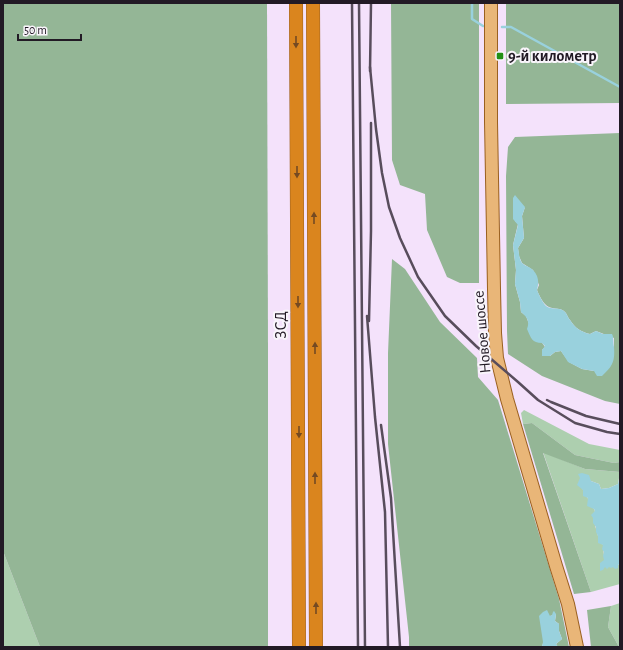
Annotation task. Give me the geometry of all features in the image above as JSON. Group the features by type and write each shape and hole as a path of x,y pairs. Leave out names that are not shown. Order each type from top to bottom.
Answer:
{"highway":[{"name":"ЗСД","path":"296,3 300,647"},
{"path":"313,3 316,647"}],"main road":[{"name":"Новое шоссе","path":"491,3 491,122 495,333 497,358 507,399 568,604 577,647"}],"shaded area":[{"path":"3,3 267,3 268,647 40,647 3,551"},
{"path":"391,3 479,3 479,283 460,283 447,277 427,230 425,194 400,185 392,160"},
{"path":"506,3 620,3 620,103 506,104"},
{"path":"620,133 620,404 605,401 542,376 508,354 506,176 508,147 515,137","holes":["525,207 522,216 524,238 518,248 519,256 522,263 533,270 539,285 537,290 544,303 547,306 563,310 574,325 581,331 590,334 596,331 614,338 614,352 594,371 582,369 569,362 561,351 555,352 550,356 542,350 545,347 529,324 526,316 521,312 515,284 516,270 513,245 518,224 515,221"]},
{"path":"515,195 525,207 522,216 524,238 518,248 520,258 522,263 535,272 538,282 537,290 544,303 547,307 563,310 574,325 584,332 590,334 596,331 603,334 612,334 614,360 609,369 602,376 597,376 594,371 582,369 568,362 561,351 555,352 550,356 542,356 542,350 545,346 542,343 534,341 527,329 528,321 521,312 515,284 516,270 513,245 518,225 513,219 513,198"},
{"path":"392,259 405,269 440,322 477,358 478,377 498,400 559,599 569,647 558,647 556,644 562,639 559,631 559,624 555,621 556,614 550,616 542,647 409,647 388,444 388,353"},
{"path":"524,410 589,444 620,450 620,462 614,463 575,455 532,423 523,424 521,413"},
{"path":"532,423 575,455 614,463 620,462 620,472 585,469 543,453 591,592 574,594 523,424"},
{"path":"543,452 585,469 620,472 618,484 609,488 601,489 599,484 580,478 583,490 595,511 593,518 598,536 603,545 605,567 620,564 620,584 591,592"},
{"path":"582,473 589,475 591,481 599,484 601,489 609,488 618,484 620,476 620,564 618,565 618,568 615,569 613,567 609,567 607,569 605,567 600,571 600,563 604,560 604,552 602,549 603,545 598,543 596,527 593,523 593,518 591,515 595,511 587,506 588,498 583,496 583,490 577,485 580,478 578,474"},
{"path":"3,551 40,647 3,647"},
{"path":"620,603 619,647 608,627 611,606"},
{"path":"611,606 608,627 619,647 591,647 587,610"},
{"path":"547,610 550,616 554,611 556,614 555,621 559,624 559,631 562,639 556,644 558,647 542,647 543,642 539,616"}],"waterway":[{"path":"472,3 472,19 483,26"},
{"path":"502,27 511,27 620,87"}],"railway":[{"path":"352,3 358,647"},
{"path":"359,3 365,647"},
{"path":"370,71 371,3"},
{"path":"370,67 376,129 382,173 389,207 400,238 418,277 445,316 476,346 538,400 575,423 620,434"},
{"path":"369,321 371,123"},
{"path":"367,316 375,417 385,512 388,647"},
{"path":"547,400 586,416 620,424"},
{"path":"381,425 391,498 400,647"}],"place":[{"name":"9-й километр","path":"500,56"}]}
